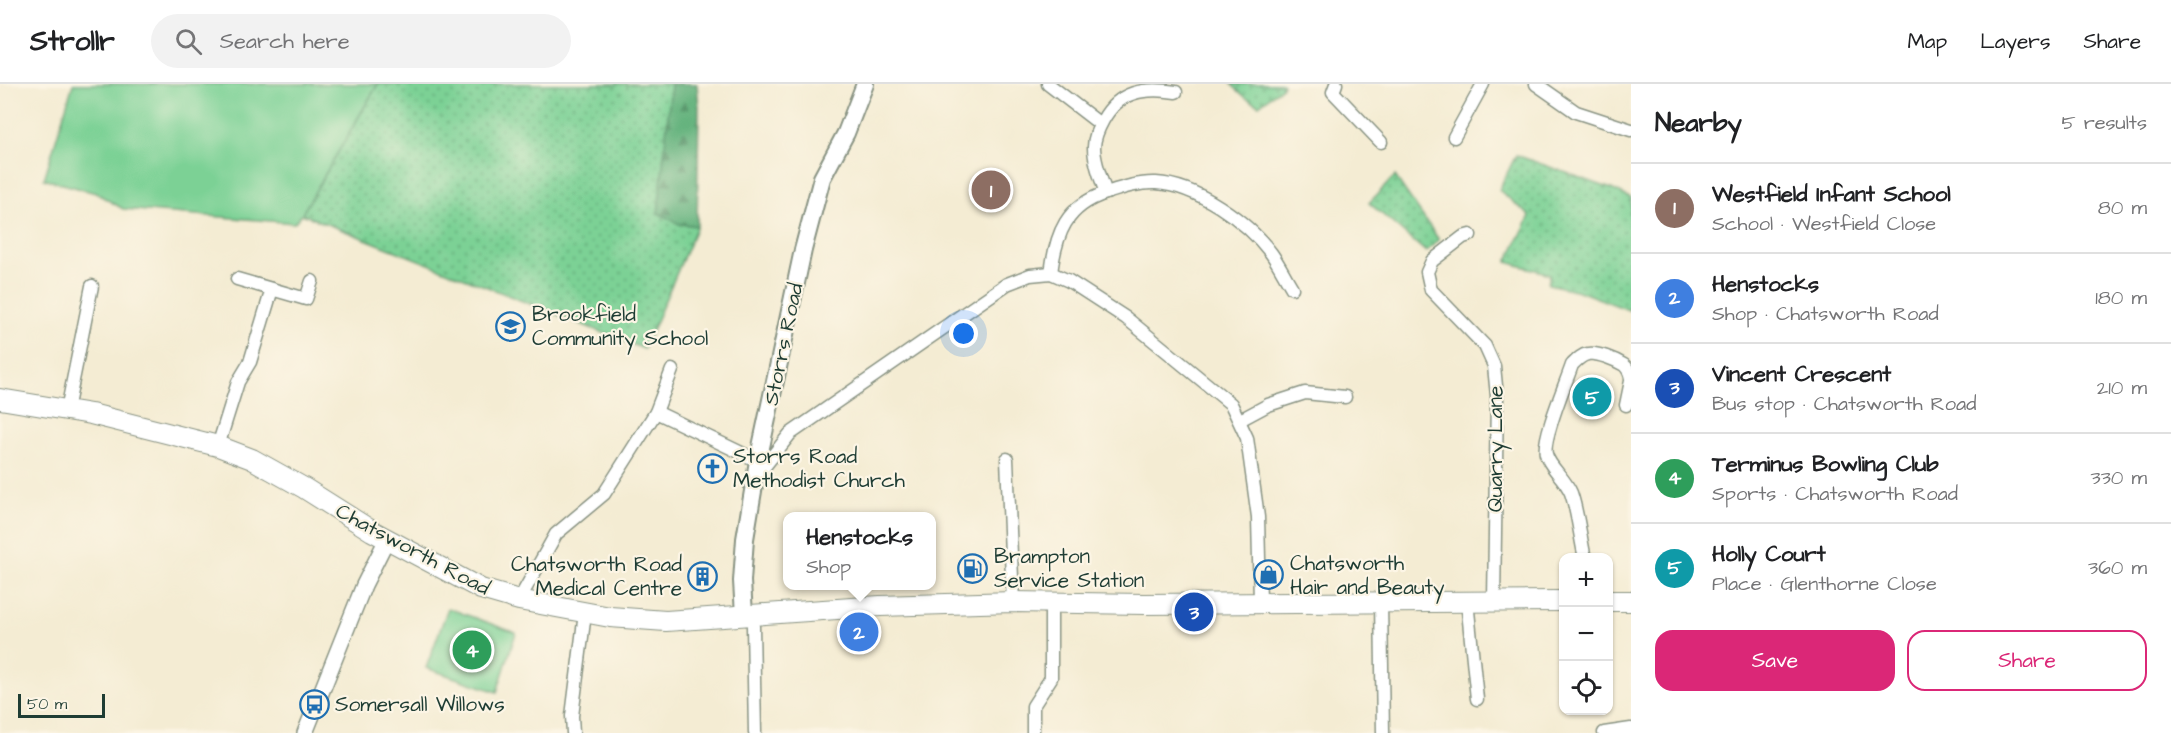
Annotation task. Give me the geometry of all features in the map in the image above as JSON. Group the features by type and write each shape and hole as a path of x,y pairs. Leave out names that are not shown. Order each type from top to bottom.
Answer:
{"highway":[{"name":"Chatsworth Road","path":"0,399 67,410 186,436 218,446 252,459 387,539 481,589 519,600 627,619 748,620 880,606 1013,602 1559,601"},
{"path":"1613,601 1631,601"}],"main road":[{"name":"Storrs Road","path":"748,620 742,580 744,546 757,469 822,178 846,134 865,84"}],"street":[{"path":"1048,84 1100,124"},
{"path":"1336,84 1333,92 1381,142"},
{"path":"1454,137 1483,84"},
{"path":"1536,84 1576,112 1631,130"},
{"path":"1106,193 1094,148 1096,133 1110,107 1134,92 1156,89 1176,92"},
{"path":"1051,273 1054,251 1068,217 1082,204 1095,196 1123,187 1156,183 1193,192 1237,219 1270,252 1292,288"},
{"name":"Quarry Lane","path":"1470,235 1463,237 1432,261 1427,272 1431,290 1485,346 1494,366 1497,396 1494,601"},
{"path":"656,412 757,469 790,434 1007,284 1030,275 1051,273 1069,281 1126,318 1231,404 1247,438 1258,517 1260,602"},
{"path":"237,279 306,299 312,281"},
{"path":"67,410 92,286"},
{"path":"218,446 238,382 250,362 272,289"},
{"path":"1584,553 1571,494 1562,476 1549,463 1545,453 1546,440 1572,365 1588,353 1598,354 1624,365 1630,371 1631,379 1626,405"},
{"path":"519,600 556,534 604,494 656,412 672,370"},
{"path":"1240,420 1268,405 1305,393 1345,397"},
{"path":"1007,459 1013,602"},
{"path":"305,733 364,585 387,539"},
{"path":"1381,601 1383,733"},
{"path":"1467,601 1476,699"},
{"path":"1033,733 1034,706 1052,678 1051,603"},
{"path":"573,733 572,716 585,613"},
{"path":"748,620 755,733"},
{"path":"1604,733 1631,729"}],"green space":[{"path":"73,84 378,84 302,214 294,223 123,209 96,193 44,179"},
{"path":"378,84 671,84 658,213 679,224 697,226 644,349 302,214"},
{"path":"671,84 697,84 699,106 697,226 679,224 658,213"},
{"path":"1231,84 1283,84 1259,105 1246,98"},
{"path":"1516,155 1631,198 1631,311 1579,291 1548,284 1550,274 1507,262 1530,216 1499,190"},
{"path":"1395,176 1439,240 1426,252 1369,203"},
{"path":"448,608 516,633 497,692 426,668"}],"place":[{"name":"Westfield Infant School","path":"991,190"},
{"name":"Brookfield Community School","path":"511,326"},
{"name":"Holly Court","path":"1592,397"},
{"name":"Storrs Road Methodist Church","path":"712,468"},
{"name":"Brampton Service Station","path":"973,568"},
{"name":"Chatsworth Hair and Beauty","path":"1269,575"},
{"name":"Chatsworth Road Medical Centre","path":"703,576"},
{"name":"Vincent Crescent","path":"1194,612"},
{"name":"Henstocks","path":"859,632"},
{"name":"Terminus Bowling Club","path":"472,650"},
{"name":"Somersall Willows","path":"314,704"}]}
